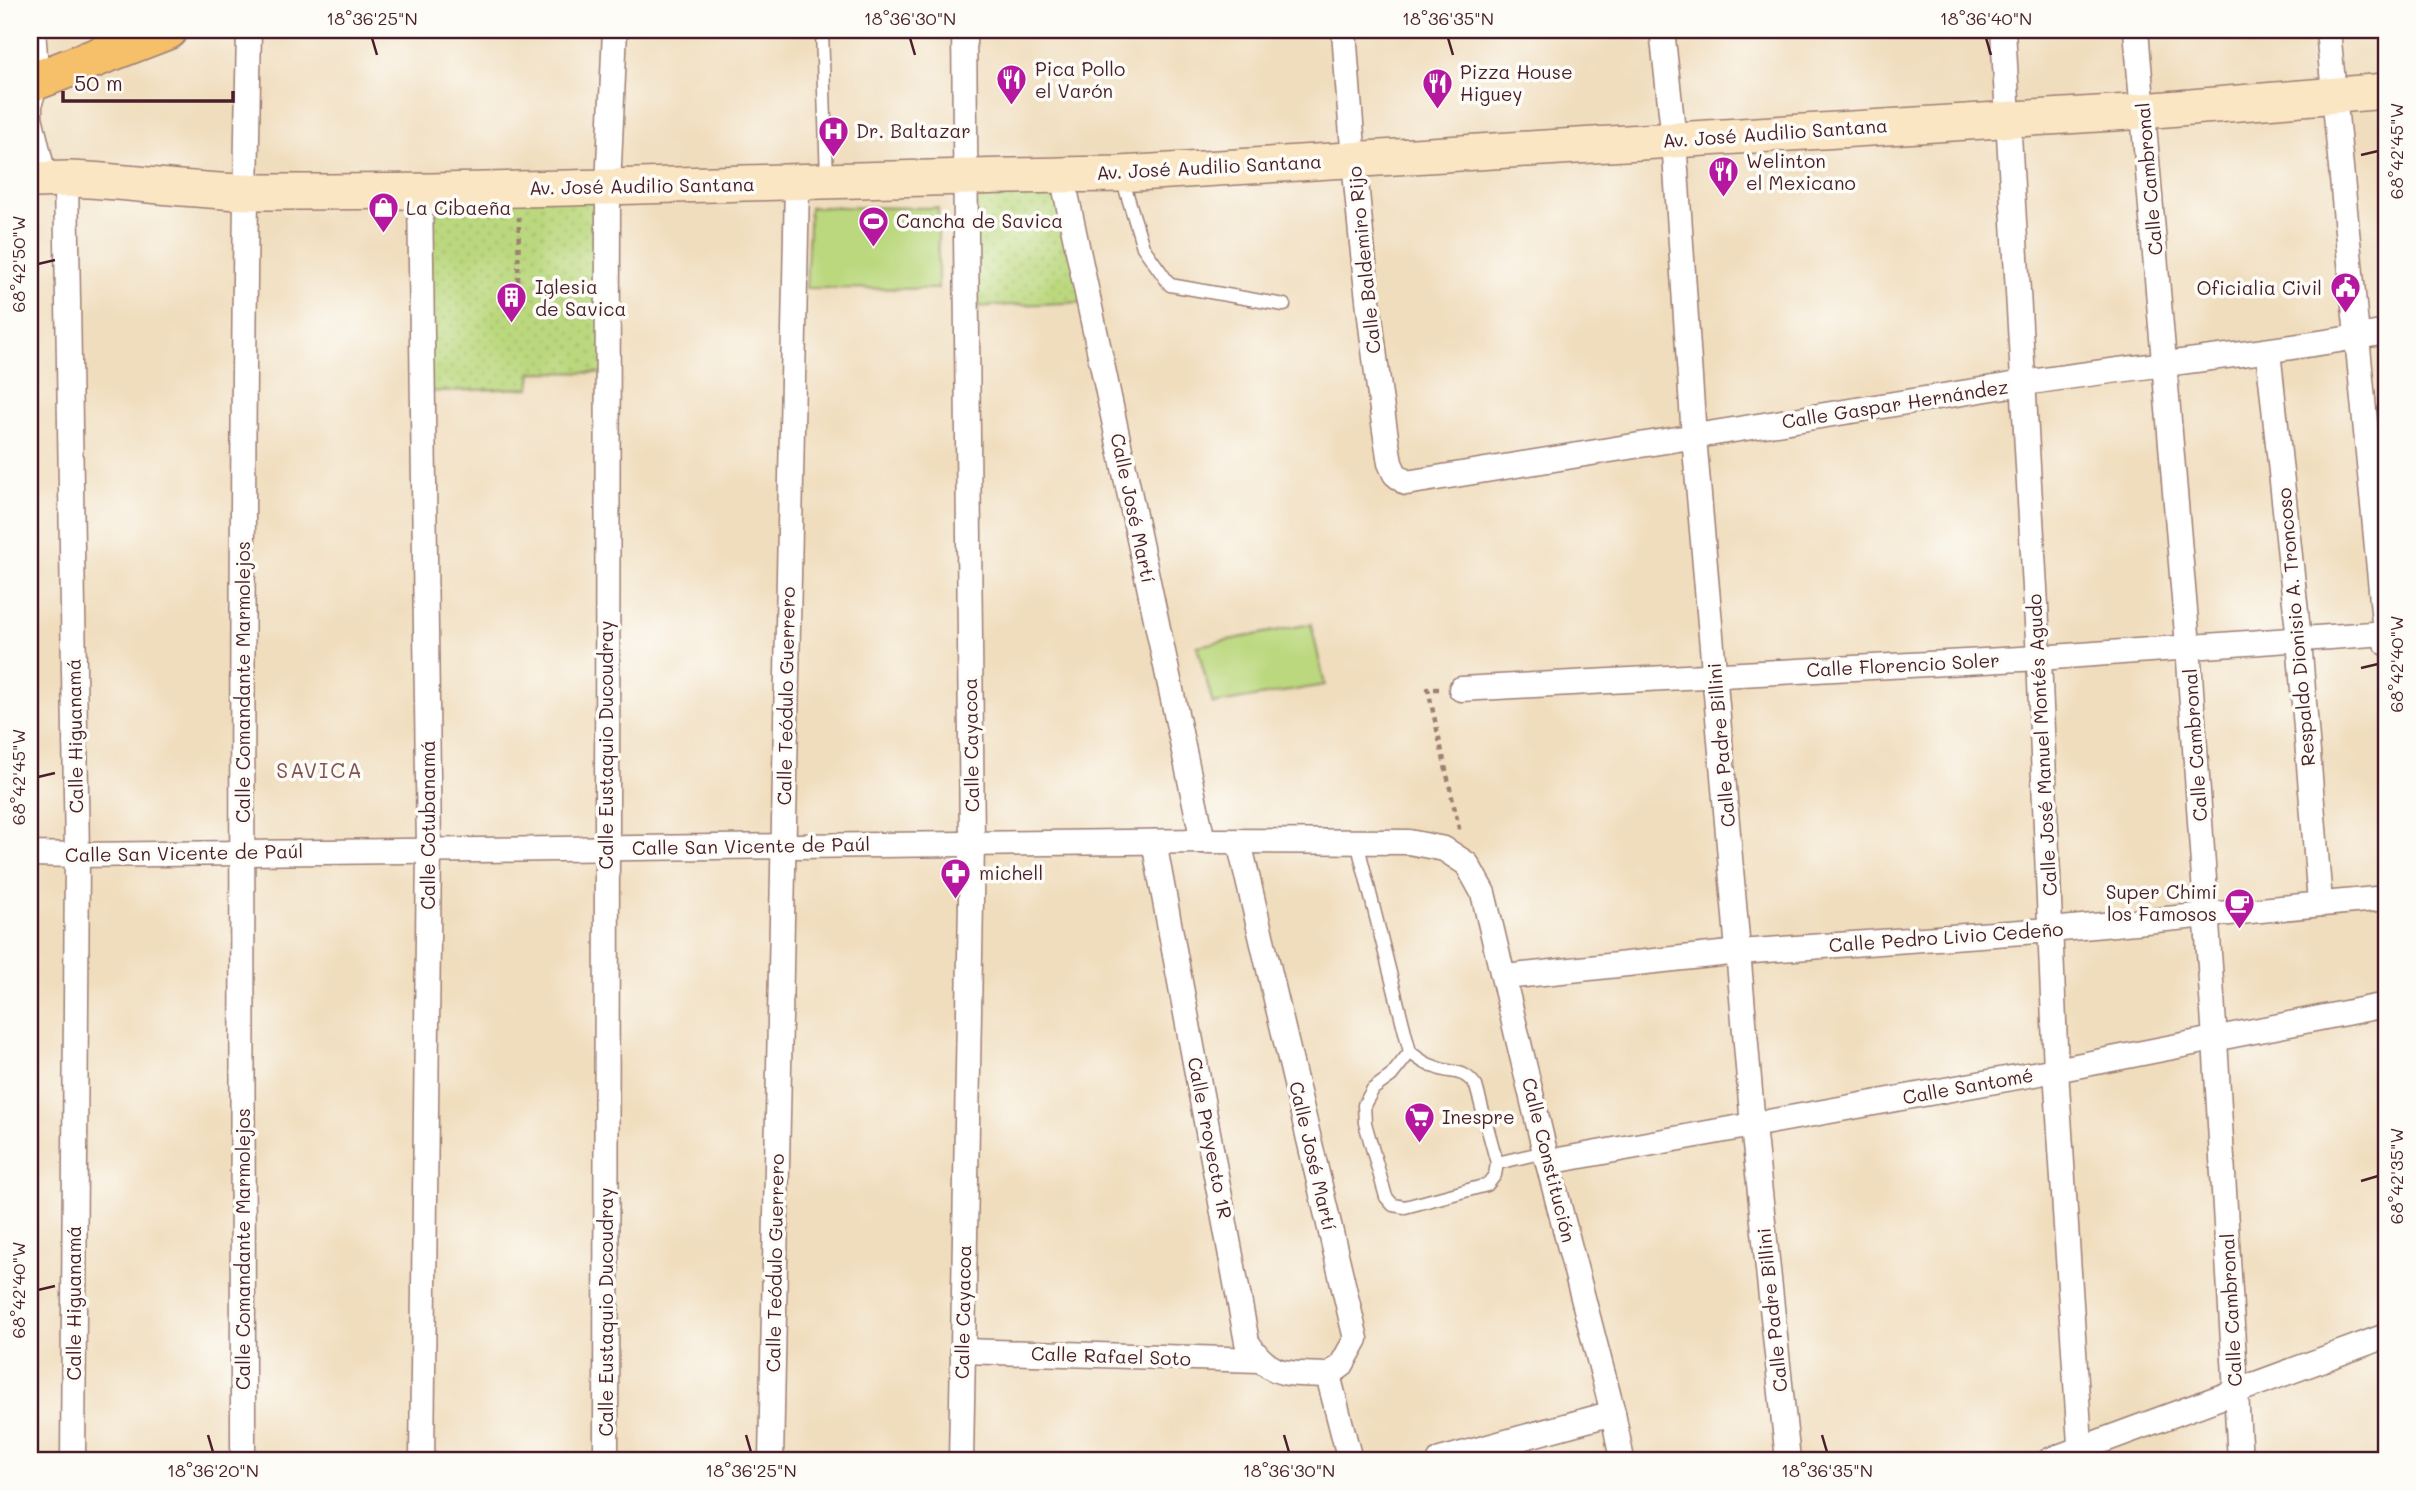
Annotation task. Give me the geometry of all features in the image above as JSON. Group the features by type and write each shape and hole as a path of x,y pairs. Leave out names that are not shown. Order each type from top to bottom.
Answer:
{"main road":[{"path":"34,81 168,30"},
{"name":"Av. José Audilio Santana","path":"47,180 246,192 813,183 966,176 1120,174 2143,111 2386,91"}],"street":[{"name":"Calle Higuanamá","path":"33,30 34,81 30,117 47,180 77,855 73,1460"},
{"name":"Calle Comandante Marmolejos","path":"243,1460 243,853 249,30"},
{"name":"Calle Eustaquio Ducoudray","path":"606,1460 608,187 615,30"},
{"name":"Calle Cayacoa","path":"961,1460 972,844 964,30"},
{"name":"Calle Baldemiro Rijo","path":"1344,30 1353,158 1374,361 1390,463 1395,474 1406,483"},
{"name":"Calle Padre Billini","path":"1662,30 1674,140 1694,437 1753,1126 1788,1460"},
{"name":"Calle José Manuel Montés Agudo","path":"2003,30 2039,658 2056,1070 2081,1454"},
{"name":"Calle Cambronal","path":"2136,30 2188,646 2240,1460"},
{"path":"2328,30 2386,637"},
{"name":"Calle José Martí","path":"1062,175 1203,841"},
{"name":"Calle Teódulo Guerrero","path":"771,1460 783,846 813,183"},
{"name":"Calle Cotubanamá","path":"420,190 429,850 422,1460"},
{"name":"Calle Gaspar Hernández","path":"1406,483 2022,384 2268,351 2386,332"},
{"name":"Respaldo Dionisio A. Troncoso","path":"2268,351 2299,640 2319,903"},
{"name":"Calle Florencio Soler","path":"1461,689 2039,658 2188,646 2386,637"},
{"name":"Calle San Vicente de Paúl","path":"30,854 1203,841 1409,842 1444,849 1467,864"},
{"name":"Calle Proyecto 1R","path":"1154,842 1247,1342 1259,1360"},
{"name":"Calle José Martí","path":"1239,842 1356,1339 1341,1366 1328,1375"},
{"name":"Calle Constitución","path":"1467,864 1483,893 1505,977 1546,1157 1613,1413 1622,1460"},
{"name":"Calle Pedro Livio Cedeño","path":"1505,977 1740,952 2051,930 2386,898"},
{"name":"Calle Santomé","path":"1546,1157 1753,1126 2215,1040 2386,1005"},
{"path":"2050,1460 2081,1454 2386,1336"},
{"name":"Calle Rafael Soto","path":"962,1351 1259,1360"},
{"path":"1259,1360 1278,1373 1328,1375 1350,1460"},
{"path":"1440,1460 1613,1413"}],"lane":[{"path":"813,183 822,30"},
{"path":"1120,174 1143,247 1170,285 1284,305"},
{"path":"1357,842 1410,1052 1437,1069 1459,1072 1469,1077 1476,1086 1497,1163 1495,1175 1487,1185 1405,1207 1393,1205 1385,1197 1365,1123 1364,1105 1373,1089 1391,1076 1410,1052"},
{"path":"1497,1163 1546,1157"}],"path":[{"path":"518,281 519,188"},
{"path":"1461,689 1428,689 1467,864"}],"green space":[{"path":"1062,175 1089,302 967,307 966,176"},
{"path":"608,187 607,373 532,372 530,388 423,392 420,190"},
{"name":"Cancha de Savica","path":"810,207 938,208 938,289 806,288"},
{"path":"1311,624 1325,685 1213,704 1197,646"}],"place":[{"name":"Pica Pollo el Varón","path":"1012,107"},
{"name":"Pizza House Higuey","path":"1437,110"},
{"name":"Dr. Baltazar","path":"833,158"},
{"name":"Welinton el Mexicano","path":"1723,199"},
{"name":"La Cibaeña","path":"383,235"},
{"name":"Cancha de Savica","path":"873,248"},
{"name":"Oficialia Civil","path":"2345,315"},
{"name":"Iglesia de Savica","path":"512,325"},
{"name":"michell","path":"956,900"},
{"name":"Super Chimi los Famosos","path":"2240,930"},
{"name":"Inespre","path":"1419,1144"}],"district":[{"name":"SAVICA","path":"320,771"}]}
